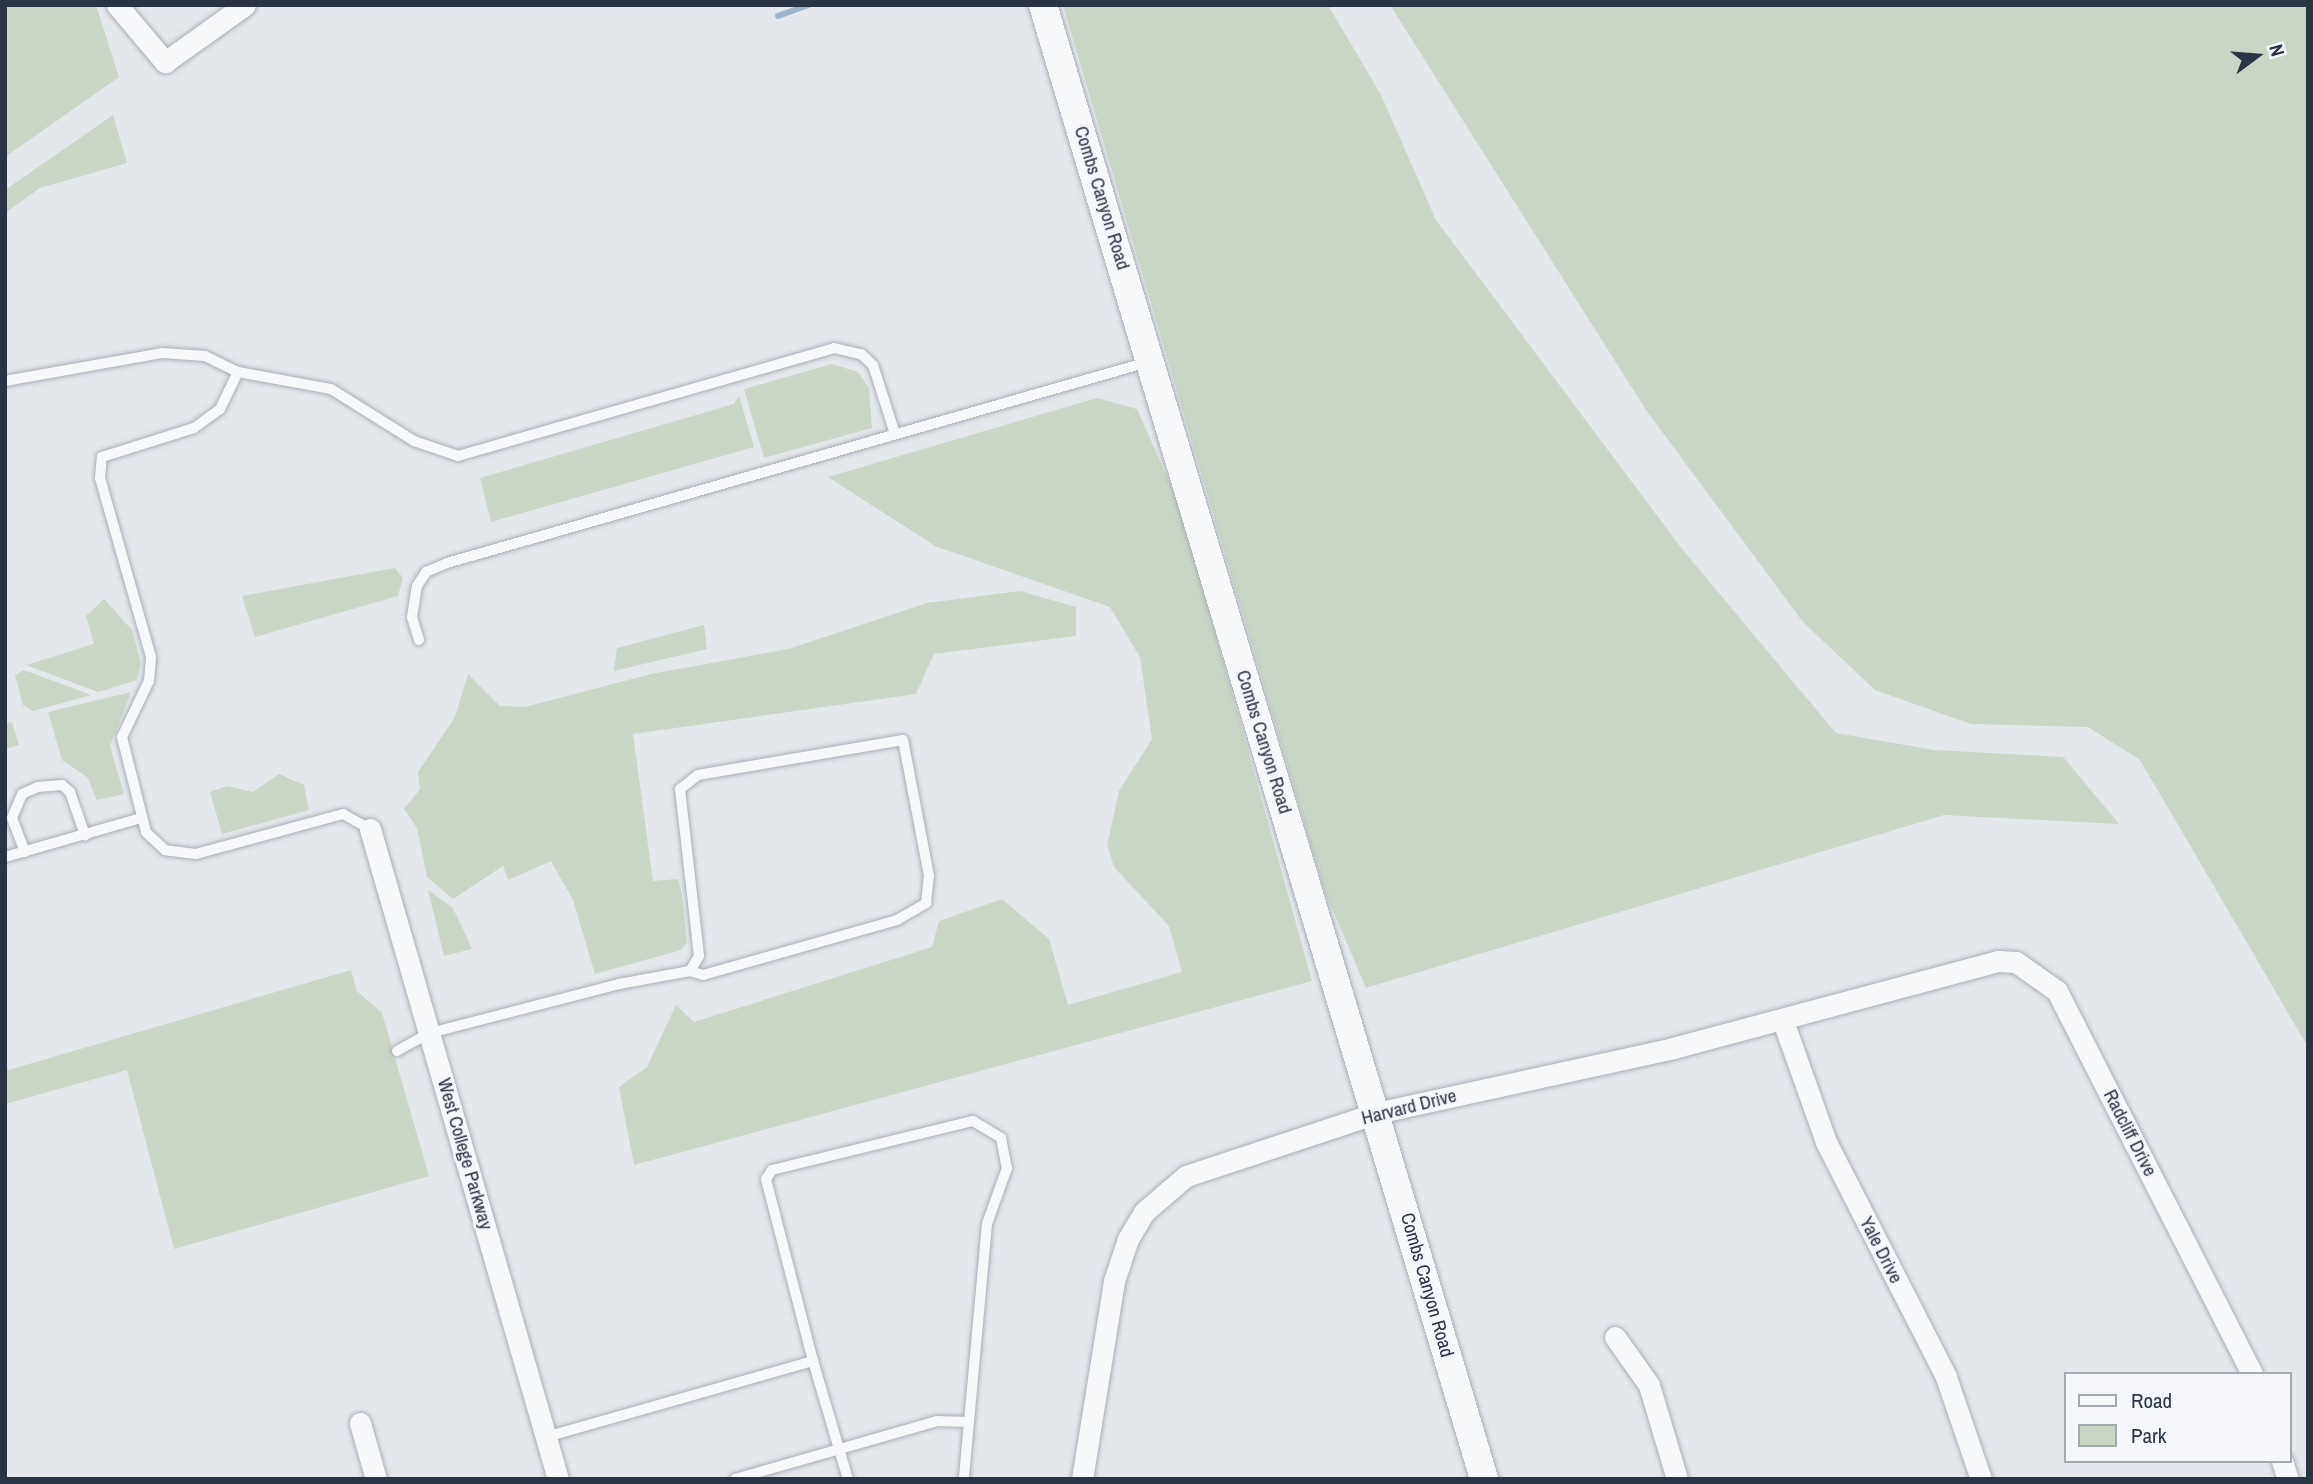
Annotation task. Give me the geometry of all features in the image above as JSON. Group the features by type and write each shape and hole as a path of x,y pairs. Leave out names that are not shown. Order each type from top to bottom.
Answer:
{"street":[{"path":"117,5 165,62 245,5"},
{"name":"Combs Canyon Road","path":"1043,5 1484,1479"},
{"name":"West College Parkway","path":"370,829 558,1479"},
{"name":"Radcliff Drive","path":"1957,969 2016,962 2057,990 2251,1372"},
{"name":"Harvard Drive","path":"1082,1479 1114,1281 1144,1212 1186,1176 1376,1113 1783,1021 1957,969"},
{"name":"Yale Drive","path":"1783,1021 1826,1142 1946,1377 1981,1479"},
{"path":"1615,1337 1649,1385 1677,1479"},
{"path":"360,1423 376,1479"}],"lane":[{"path":"5,381 162,353 205,356 238,372 331,389 414,441 458,456 846,349 873,365 895,434"},
{"path":"419,640 412,617 417,586 426,572 447,563 1151,361"},
{"path":"238,372 220,409 194,428 110,452 99,465 151,657 149,681 122,737 141,818 154,841 178,855 343,814 370,829"},
{"path":"397,1051 430,1033 690,971 702,975 897,920 926,903 929,876 903,740 698,775 680,789 699,956 690,971"},
{"path":"25,852 12,818 22,794 38,787 62,785 70,792 85,835"},
{"path":"5,857 141,818"},
{"path":"848,1479 813,1361 766,1179 772,1170 954,1122 987,1125 1001,1138 1007,1168 987,1224 964,1479"},
{"path":"546,1437 813,1361"},
{"path":"735,1479 838,1447 937,1421 968,1422"}],"green space":[{"path":"5,5 96,5 119,77 5,157"},
{"path":"1063,5 1328,5 1381,95 1436,220 1682,549 1836,733 1934,750 2063,757 2119,824 1944,815 1366,988 1325,892"},
{"path":"1390,5 2308,5 2308,1047 2140,760 2088,727 1971,724 1875,690 1803,622 1646,410"},
{"path":"113,115 127,163 40,188 5,213 5,190"},
{"path":"832,364 858,372 869,388 872,428 764,458 744,389"},
{"path":"739,396 754,447 491,522 480,478 734,404"},
{"path":"1097,398 1137,409 1180,506 1312,981 634,1165 619,1087 647,1067 676,1005 694,1022 932,947 939,921 1002,899 1049,939 1068,1005 1182,972 1169,926 1114,867 1107,845 1119,791 1152,739 1140,657 1110,607 935,546 828,477"},
{"path":"395,568 403,578 398,596 255,637 242,596"},
{"path":"1020,591 1076,607 1076,636 934,654 916,694 633,734 653,881 678,879 682,894 687,943 681,950 595,974 573,900 551,861 508,880 503,866 453,899 427,877 417,828 404,809 420,789 418,772 455,717 468,674 500,706 525,707 651,674 788,649 927,603"},
{"path":"104,599 132,630 141,663 137,680 98,692 26,665 94,644 86,616"},
{"path":"704,625 707,649 614,671 617,648"},
{"path":"24,670 91,695 33,711 23,705 15,675"},
{"path":"131,692 110,746 124,794 97,800 87,777 62,760 48,712"},
{"path":"12,722 19,745 5,749 5,724"},
{"path":"279,774 304,785 309,810 222,834 210,792 227,786 253,792"},
{"path":"428,890 453,908 472,949 444,956"},
{"path":"351,970 357,991 382,1013 429,1176 174,1249 127,1070 5,1104 5,1071"}],"waterway":[{"path":"778,16 809,5"}]}
